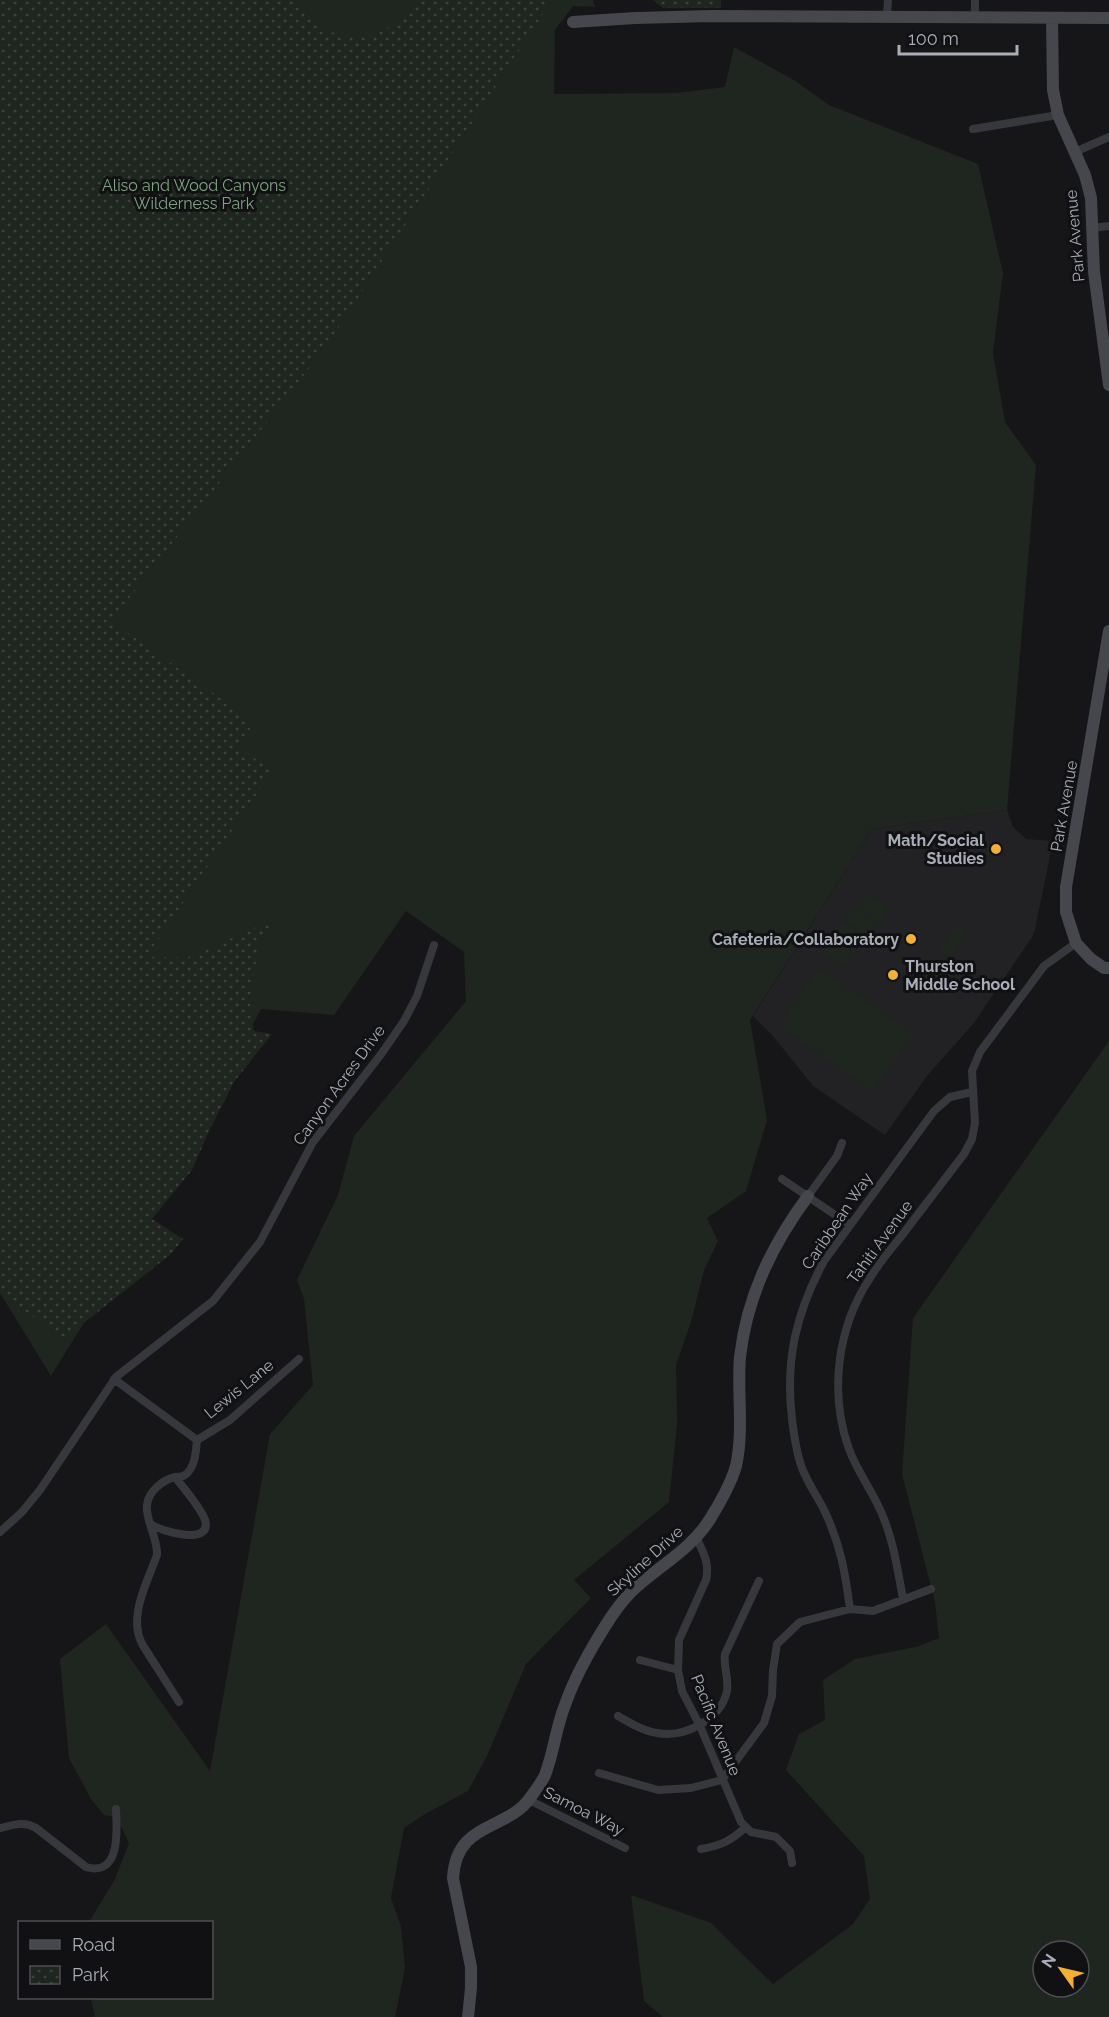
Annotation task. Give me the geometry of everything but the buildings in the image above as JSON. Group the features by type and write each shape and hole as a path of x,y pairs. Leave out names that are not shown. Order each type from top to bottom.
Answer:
{"street":[{"path":"887,16 888,0"},
{"path":"975,0 975,17"},
{"path":"573,22 702,16 1109,18"},
{"name":"Park Avenue","path":"1052,18 1053,90 1058,115 1085,175 1091,198 1096,294 1109,385"},
{"path":"973,129 1058,115"},
{"path":"1075,152 1109,137"},
{"path":"1092,228 1109,226"},
{"name":"Park Avenue","path":"1076,944 1066,912 1066,887 1106,666 1109,631"},
{"path":"1076,944 1096,963 1109,968"},
{"name":"Tahiti Avenue","path":"903,1599 884,1518 850,1451 843,1429 838,1388 841,1346 855,1303 870,1278 968,1146 975,1123 972,1071 980,1052 1044,966 1076,944"},
{"name":"Canyon Acres Drive","path":"0,1532 22,1512 40,1490 114,1380 213,1301 260,1242 313,1142 404,1021 417,996 434,945"},
{"name":"Caribbean Way","path":"850,1609 839,1544 824,1509 811,1488 799,1457 793,1426 789,1382 799,1317 809,1288 824,1261 934,1111 950,1097 972,1092"},
{"name":"Skyline Drive","path":"468,2017 471,1967 453,1878 453,1866 464,1844 484,1827 515,1812 529,1800 544,1775 565,1703 594,1644 619,1605 631,1592 676,1556 710,1520 735,1468 740,1441 740,1358 752,1298 773,1249 790,1220 837,1156 842,1143"},
{"path":"782,1179 849,1225"},
{"name":"Lewis Lane","path":"197,1440 230,1420 299,1359"},
{"path":"114,1380 197,1440 192,1466 182,1476 175,1477 151,1493 147,1505 157,1546 156,1556 136,1620 137,1634 179,1702"},
{"path":"151,1524 171,1534 185,1536 203,1530 205,1520 175,1477"},
{"name":"Pacific Avenue","path":"696,1537 707,1561 708,1570 706,1580 679,1640 678,1671 682,1691 700,1726 741,1822 746,1827"},
{"path":"618,1716 635,1726 658,1734 680,1732 700,1726 714,1714 726,1693 725,1654 759,1581"},
{"path":"599,1773 658,1790 691,1788 722,1780 764,1723 772,1696 777,1644 800,1622 850,1609 873,1611 931,1589"},
{"path":"640,1659 678,1671"},
{"name":"Samoa Way","path":"529,1800 626,1848"},
{"path":"0,1828 22,1823 36,1828 86,1866 94,1869 110,1860 116,1850 116,1809"},
{"path":"702,1848 723,1844 746,1827 751,1832 776,1837 790,1851 792,1863"}],"shaded area":[{"name":"Thurston Middle School","path":"1007,810 1013,827 1026,839 1053,841 1034,934 974,1023 927,1076 885,1135 813,1086 773,1036 753,1016 872,829"}],"green space":[{"path":"0,0 593,0 595,7 573,6 555,30 554,94 676,93 725,87 734,47 794,80 829,105 978,164 1003,273 993,353 1005,422 1036,465 1007,810 872,829 750,1020 767,1120 746,1191 707,1218 718,1241 704,1270 691,1322 676,1365 677,1424 669,1502 574,1580 591,1598 526,1664 487,1756 468,1791 404,1828 391,1898 401,1926 405,1968 395,2017 95,2017 91,1999 213,1999 213,1921 90,1921 115,1879 129,1843 117,1817 104,1815 91,1799 69,1758 60,1659 106,1624 210,1771 270,1434 313,1385 304,1299 297,1280 338,1195 354,1136 466,1001 464,952 406,911 334,1015 261,1009 160,1200 51,1376 0,1293"},
{"name":"Aliso and Wood Canyons Wilderness Park","path":"0,0 293,0 306,16 321,27 338,34 355,36 373,33 390,26 405,15 418,0 552,0 325,348 111,621 254,722 239,747 272,771 149,953 151,957 186,958 217,946 249,929 278,923 265,933 259,943 250,999 254,1031 272,1034 234,1082 192,1170 152,1219 183,1239 171,1254 65,1338 0,1294"},
{"path":"653,0 721,0 721,8 663,8"},
{"path":"867,893 889,908 879,923 857,908"},
{"path":"854,907 876,922 866,936 844,921"},
{"path":"843,922 865,937 855,952 833,937"},
{"path":"958,922 965,927 966,934 952,955 945,955 938,951"},
{"path":"831,938 853,953 843,968 821,953"},
{"path":"819,967 914,1034 873,1092 778,1026"},
{"path":"1109,1041 1109,2017 663,2017 644,2001 631,1895 711,1923 773,1984 853,1924 870,1899 864,1856 786,1770 799,1734 825,1720 823,1680 855,1659 916,1647 939,1638 935,1602 902,1474 913,1318"}],"place":[{"name":"Math/Social Studies","path":"996,849"},
{"name":"Cafeteria/Collaboratory","path":"911,939"},
{"name":"Thurston Middle School","path":"893,975"}]}
